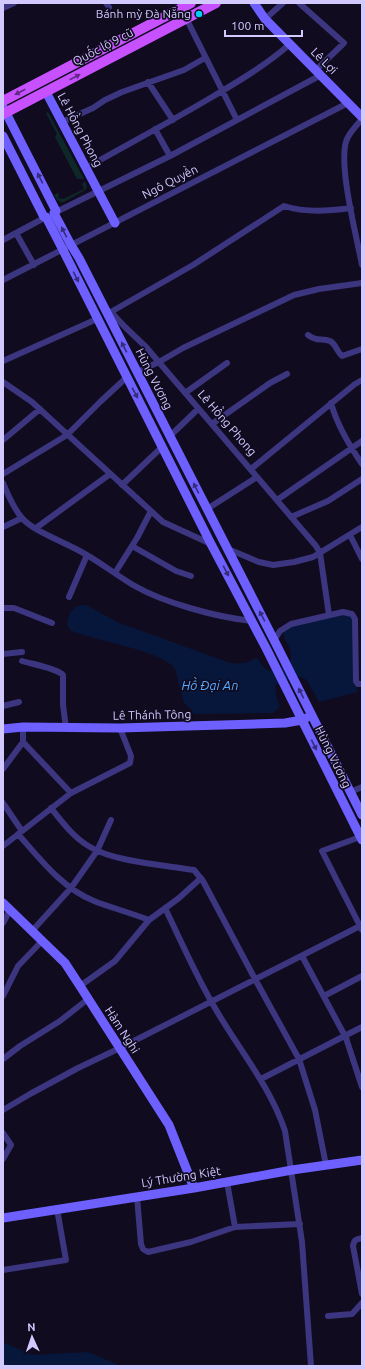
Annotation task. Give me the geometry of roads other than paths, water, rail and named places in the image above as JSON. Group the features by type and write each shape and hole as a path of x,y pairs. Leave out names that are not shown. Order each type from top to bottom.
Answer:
{"main road":[{"name":"Quốc lộ 9 cũ","path":"3,101 191,3"},
{"name":"Lê Lợi","path":"254,3 265,20 348,102 362,118"},
{"name":"Quốc lộ 9 cũ","path":"4,111 46,92 213,4"},
{"path":"41,82 46,92"},
{"name":"Lê Hồng Phong","path":"46,92 115,223"},
{"name":"Hùng Vương","path":"4,111 50,215 67,248 97,319 276,668 361,838"},
{"name":"Hùng Vương","path":"3,136 50,215"},
{"name":"Hùng Vương","path":"67,248 79,258 109,313 137,372 362,815"},
{"path":"97,319 109,313"},
{"path":"127,378 137,372"},
{"path":"162,446 171,438"},
{"path":"212,544 227,549"},
{"name":"Lê Thánh Tông","path":"3,729 23,727 120,728 285,723 302,720 312,715"},
{"path":"341,799 351,794"},
{"name":"Hàm Nghi","path":"3,903 65,963 169,1125 194,1188"},
{"name":"Lý Thường Kiệt","path":"3,1218 194,1188 292,1170 362,1160"}],"street":[{"path":"3,8 14,3"},
{"path":"265,20 283,3"},
{"path":"3,240 50,215 170,156 237,120 318,73 344,43 299,3"},
{"path":"186,18 237,120"},
{"path":"86,168 173,120 252,73 290,44"},
{"path":"62,122 93,108 105,100 122,92 184,70 205,58"},
{"path":"148,82 173,120"},
{"name":"Ngô Quyền","path":"3,280 348,102"},
{"path":"362,118 347,138 345,146 345,172 362,265"},
{"path":"155,129 170,156"},
{"path":"109,313 194,265 284,206 299,210 312,211 351,208"},
{"path":"16,233 34,265"},
{"path":"137,372 159,362 183,348 294,295 319,288 362,283"},
{"name":"Lê Hồng Phong","path":"109,313 146,347 251,469 320,553"},
{"path":"3,362 97,319"},
{"path":"308,335 313,339 330,342 342,356 362,349"},
{"path":"185,393 227,363"},
{"path":"212,424 270,383 287,374"},
{"path":"3,474 67,435 127,378"},
{"path":"251,469 331,403 362,380"},
{"path":"3,382 16,389 40,409 163,522 212,544"},
{"path":"331,403 340,428 362,464"},
{"path":"3,440 40,409"},
{"path":"171,438 198,409"},
{"path":"277,500 362,441"},
{"path":"122,485 162,446"},
{"path":"36,528 110,474"},
{"path":"207,509 257,477"},
{"path":"291,517 328,501 362,479"},
{"path":"3,483 22,518 56,540 87,555 134,585 156,596 199,610 252,621"},
{"path":"3,502 10,498"},
{"path":"115,573 151,511"},
{"path":"3,527 22,518"},
{"path":"227,549 259,562 273,565 294,562 313,557 362,527"},
{"path":"350,535 362,559"},
{"path":"132,546 176,570 191,576"},
{"path":"320,553 329,615"},
{"path":"69,596 87,555"},
{"path":"3,608 14,608 52,623"},
{"path":"274,640 280,631 288,625 329,615 349,612 355,619 356,677 358,684 362,684"},
{"path":"3,654 22,652"},
{"path":"22,661 62,674 64,678 63,705 66,728"},
{"path":"3,706 19,702"},
{"path":"3,769 23,742 23,727"},
{"path":"3,846 71,793 130,763 131,756 120,728"},
{"path":"23,742 71,793"},
{"path":"351,794 355,790 362,787"},
{"path":"3,804 20,833 45,865 71,888 92,901 149,920"},
{"path":"51,808 61,822 73,834 89,847 105,855 194,870 200,878 299,1060 315,1110 326,1165"},
{"path":"32,931 71,888 97,851 111,820"},
{"path":"3,1110 78,1068 361,927 322,851 361,838"},
{"path":"80,986 115,961 149,920 179,898 200,878"},
{"path":"165,908 211,1002 261,1079 280,1116 285,1131 302,1242 311,1366"},
{"path":"3,923 10,910"},
{"path":"3,996 18,966 42,941"},
{"path":"302,956 344,1035 360,1070 362,1088"},
{"path":"324,996 362,976"},
{"path":"3,1059 20,1046 60,1021 88,999"},
{"path":"261,1079 362,1027"},
{"path":"3,1133 11,1145 3,1159"},
{"path":"227,1182 235,1227"},
{"path":"137,1197 142,1247 148,1252 183,1244 235,1227 300,1224"},
{"path":"3,1270 66,1260 57,1210"},
{"path":"362,1238 356,1240 353,1246 362,1294"},
{"path":"328,1316 352,1314 362,1303"}],"water":[{"name":"Hồ Đại An","path":"86,605 117,622 230,663 244,663 257,657 264,667 270,671 290,662 291,652 283,631 286,627 348,610 353,614 354,684 356,684 357,692 319,702 307,680 298,676 275,685 276,695 280,707 273,713 193,714 191,709 184,703 175,669 168,662 143,651 70,630 67,624 71,612 78,606"},
{"path":"3,1342 32,1355 88,1352 121,1366 3,1366"}],"place":[{"name":"Bánh mỳ Đà Nẵng","path":"199,14"}]}
